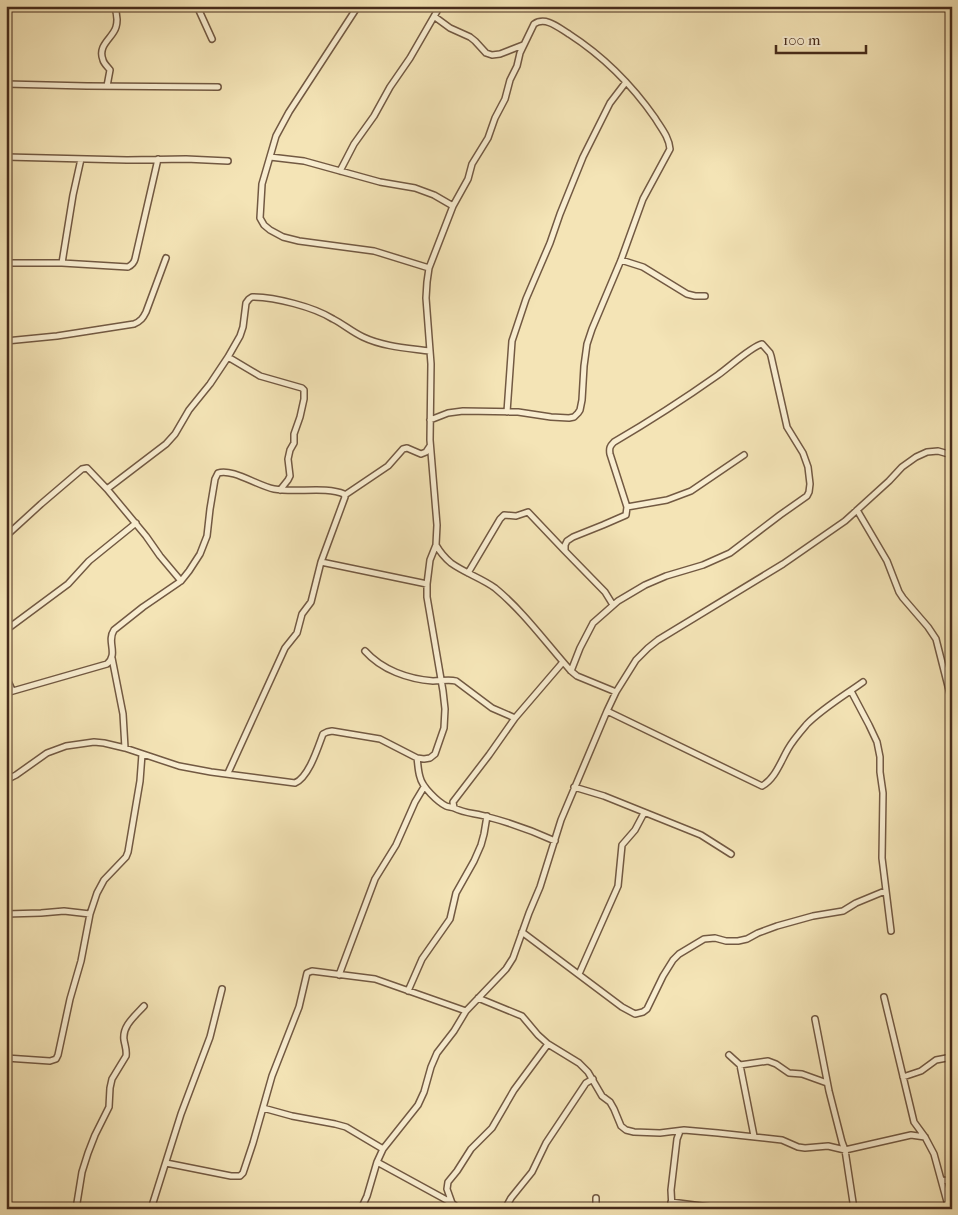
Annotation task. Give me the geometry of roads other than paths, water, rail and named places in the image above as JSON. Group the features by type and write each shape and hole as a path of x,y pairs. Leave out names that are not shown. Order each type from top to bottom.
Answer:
{"street":[{"path":"107,86 110,73 103,60 102,50 117,25 114,6"},
{"path":"197,6 212,39"},
{"path":"358,6 289,112 276,136 262,184 260,218 270,230 283,237 374,252 430,268"},
{"path":"340,170 354,144 374,116 440,6"},
{"path":"948,6 952,14"},
{"path":"435,17 450,28 470,37 486,53 492,55 500,54 523,45"},
{"path":"6,780 47,753 66,746 94,742 126,748 179,766 295,783 302,779 312,762 323,734 327,732 332,731 380,739 418,758 430,758 435,754 444,728 445,709 442,681 429,611 427,584 430,560 436,545 436,514 430,446 430,420 431,380 426,298 427,282 430,268 453,206 468,179 472,164 488,138 495,118 505,99 523,45 534,24 544,21 554,24 587,46 626,82 665,133 670,149 643,199 621,260 592,329 587,344 582,400 578,413 569,418 518,412 463,411 448,413 430,420"},
{"path":"507,412 512,341 526,299 583,157 610,103 626,82"},
{"path":"6,84 218,87"},
{"path":"270,156 304,161 380,182 426,191 453,206"},
{"path":"6,158 228,161"},
{"path":"62,263 81,159"},
{"path":"6,263 62,263 128,267 133,264 158,159"},
{"path":"6,341 75,334 139,322 146,312 166,258"},
{"path":"621,260 643,267 687,294 705,296"},
{"path":"108,489 171,438 228,357 243,327 246,303 252,297 277,300 318,312 332,318 362,337 379,343 430,351"},
{"path":"565,552 567,541 573,537 626,515 627,507 610,454 611,445 654,419 735,363 757,345 762,344 771,356 787,427 803,454 808,467 810,484 807,496 730,553 703,565 666,576 645,585 613,605 593,623 571,671"},
{"path":"228,357 260,376 304,390 304,400 294,434 295,442 289,452 290,476 280,490"},
{"path":"228,774 285,648 297,633 302,614 311,602 321,562 345,495 388,466 403,448 421,454 426,452 430,446"},
{"path":"361,1209 383,1149 418,1105 437,1053 466,1011 506,969 512,958 540,887 561,820 574,787 616,692 636,660 648,648 714,605 783,564 845,521 889,481 902,466 927,452 938,451 952,455"},
{"path":"627,507 674,498 690,491 744,455"},
{"path":"6,536 82,468 87,468 108,489 181,581"},
{"path":"126,748 123,714 112,657 111,634 143,607 181,581 195,562 207,536 215,479 218,473 226,472 264,487 280,490 342,492 345,495"},
{"path":"857,510 887,561 899,592 936,639 952,702"},
{"path":"468,573 500,519 504,515 515,516 528,512 600,586 613,605"},
{"path":"6,630 68,584 89,561 136,523"},
{"path":"436,545 446,558 458,568 489,584 507,599 577,676 616,692"},
{"path":"321,562 427,584"},
{"path":"365,650 372,659 396,673 421,680 456,681 492,708 515,718"},
{"path":"6,677 9,692 107,664 112,657"},
{"path":"454,808 453,800 489,755 515,718 563,662"},
{"path":"607,711 762,786 767,783 790,746 807,724 863,682"},
{"path":"851,691 877,742 880,757 883,794 882,858 891,931"},
{"path":"6,1058 50,1061 56,1059 58,1055 70,999 81,962 90,914 99,888 126,857 128,852 140,781 142,754"},
{"path":"418,758 419,777 422,784 443,804 469,814 487,816 528,829 555,841"},
{"path":"339,974 375,878 396,845 415,802 424,787"},
{"path":"574,787 604,796 701,836 731,854"},
{"path":"579,974 618,886 622,846 635,830 644,813"},
{"path":"408,991 422,959 450,919 456,893 481,845 487,816"},
{"path":"522,932 622,1007 635,1014 640,1014 647,1009 673,960 679,954 704,939 715,938 726,941 738,941 747,939 778,926 818,915 843,911 856,903 885,891"},
{"path":"6,914 64,911 90,914"},
{"path":"166,1163 231,1176 240,1176 243,1172 272,1076 298,1007 307,973 312,971 375,980 466,1011"},
{"path":"151,1209 181,1114 210,1037 222,990"},
{"path":"884,997 914,1122 934,1154 949,1209"},
{"path":"478,998 522,1016 548,1044 579,1062 593,1079 602,1096 610,1102 621,1126 626,1130 660,1133 684,1130 754,1136 782,1140 798,1147 828,1146 845,1150 911,1135 925,1137"},
{"path":"76,1209 82,1172 108,1106 112,1079 126,1056 125,1030 128,1023 144,1006"},
{"path":"815,1019 827,1083 845,1150 854,1209"},
{"path":"452,1203 447,1189 448,1182 471,1149 492,1128 514,1090 548,1044"},
{"path":"729,1056 740,1065 754,1136"},
{"path":"903,1077 920,1071 936,1060 952,1057"},
{"path":"740,1065 768,1061 789,1073 802,1074 827,1083"},
{"path":"505,1209 511,1198 532,1172 546,1143 586,1083 593,1079"},
{"path":"262,1108 346,1127 383,1149"},
{"path":"911,1135 914,1122"},
{"path":"672,1209 671,1190 677,1139 680,1131"},
{"path":"377,1162 452,1203 459,1209"},
{"path":"942,1180 952,1180"},
{"path":"596,1198 596,1209"},
{"path":"671,1202 725,1209"}]}
